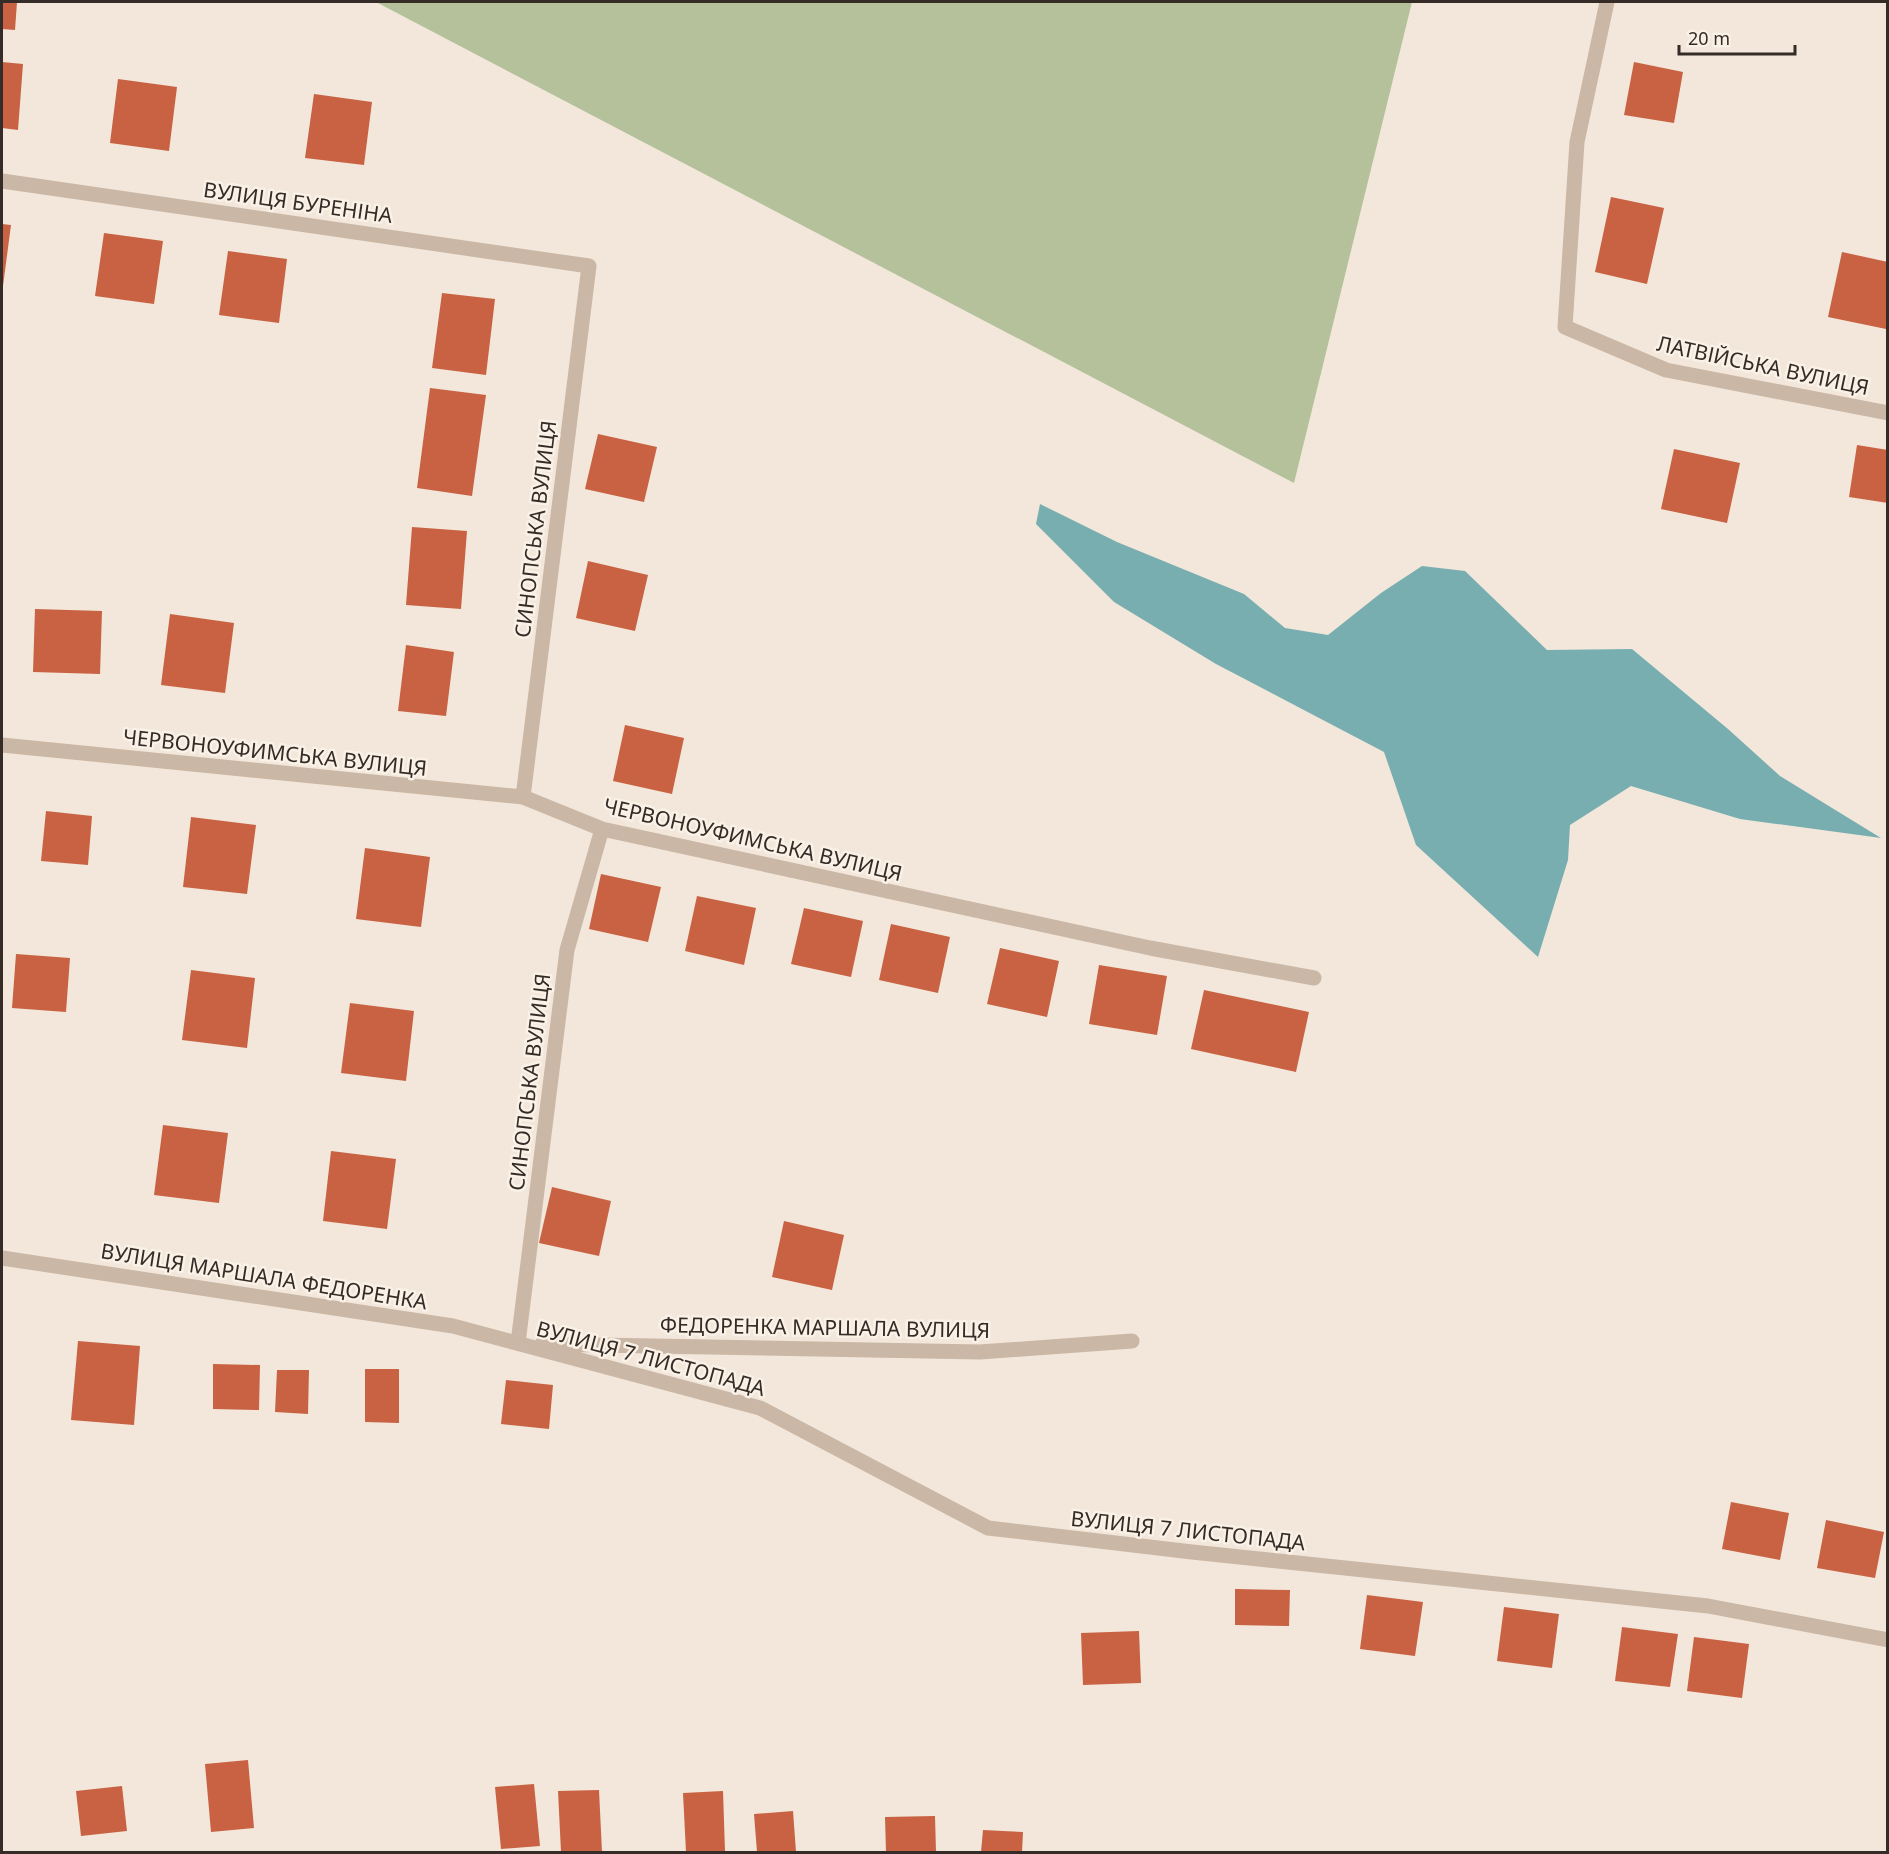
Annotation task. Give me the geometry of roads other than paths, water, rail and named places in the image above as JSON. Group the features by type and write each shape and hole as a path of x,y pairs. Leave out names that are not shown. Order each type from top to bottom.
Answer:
{"street":[{"name":"ЛАТВІЙСЬКА ВУЛИЦЯ","path":"1607,2 1577,141 1565,327 1666,370 1887,413"},
{"name":"ВУЛИЦЯ БУРЕНІНА","path":"2,181 589,266"},
{"name":"СИНОПСЬКА ВУЛИЦЯ","path":"523,797 589,266"},
{"name":"ЧЕРВОНОУФИМСЬКА ВУЛИЦЯ","path":"2,745 523,797 602,829 1150,948 1314,978"},
{"name":"СИНОПСЬКА ВУЛИЦЯ","path":"518,1343 567,950 602,829"},
{"name":"ВУЛИЦЯ МАРШАЛА ФЕДОРЕНКА","path":"2,1258 453,1326 518,1343"},
{"name":"ФЕДОРЕНКА МАРШАЛА ВУЛИЦЯ","path":"518,1343 980,1352 1132,1341"},
{"name":"ВУЛИЦЯ 7 ЛИСТОПАДА","path":"518,1343 760,1408 988,1528 1192,1552 1708,1606 1887,1640"}],"water":[{"path":"1040,504 1117,542 1244,594 1285,628 1328,635 1381,593 1422,566 1465,571 1547,650 1632,649 1728,729 1780,776 1881,838 1740,819 1631,786 1570,825 1568,860 1538,957 1416,845 1384,752 1216,664 1114,602 1036,524"}]}
